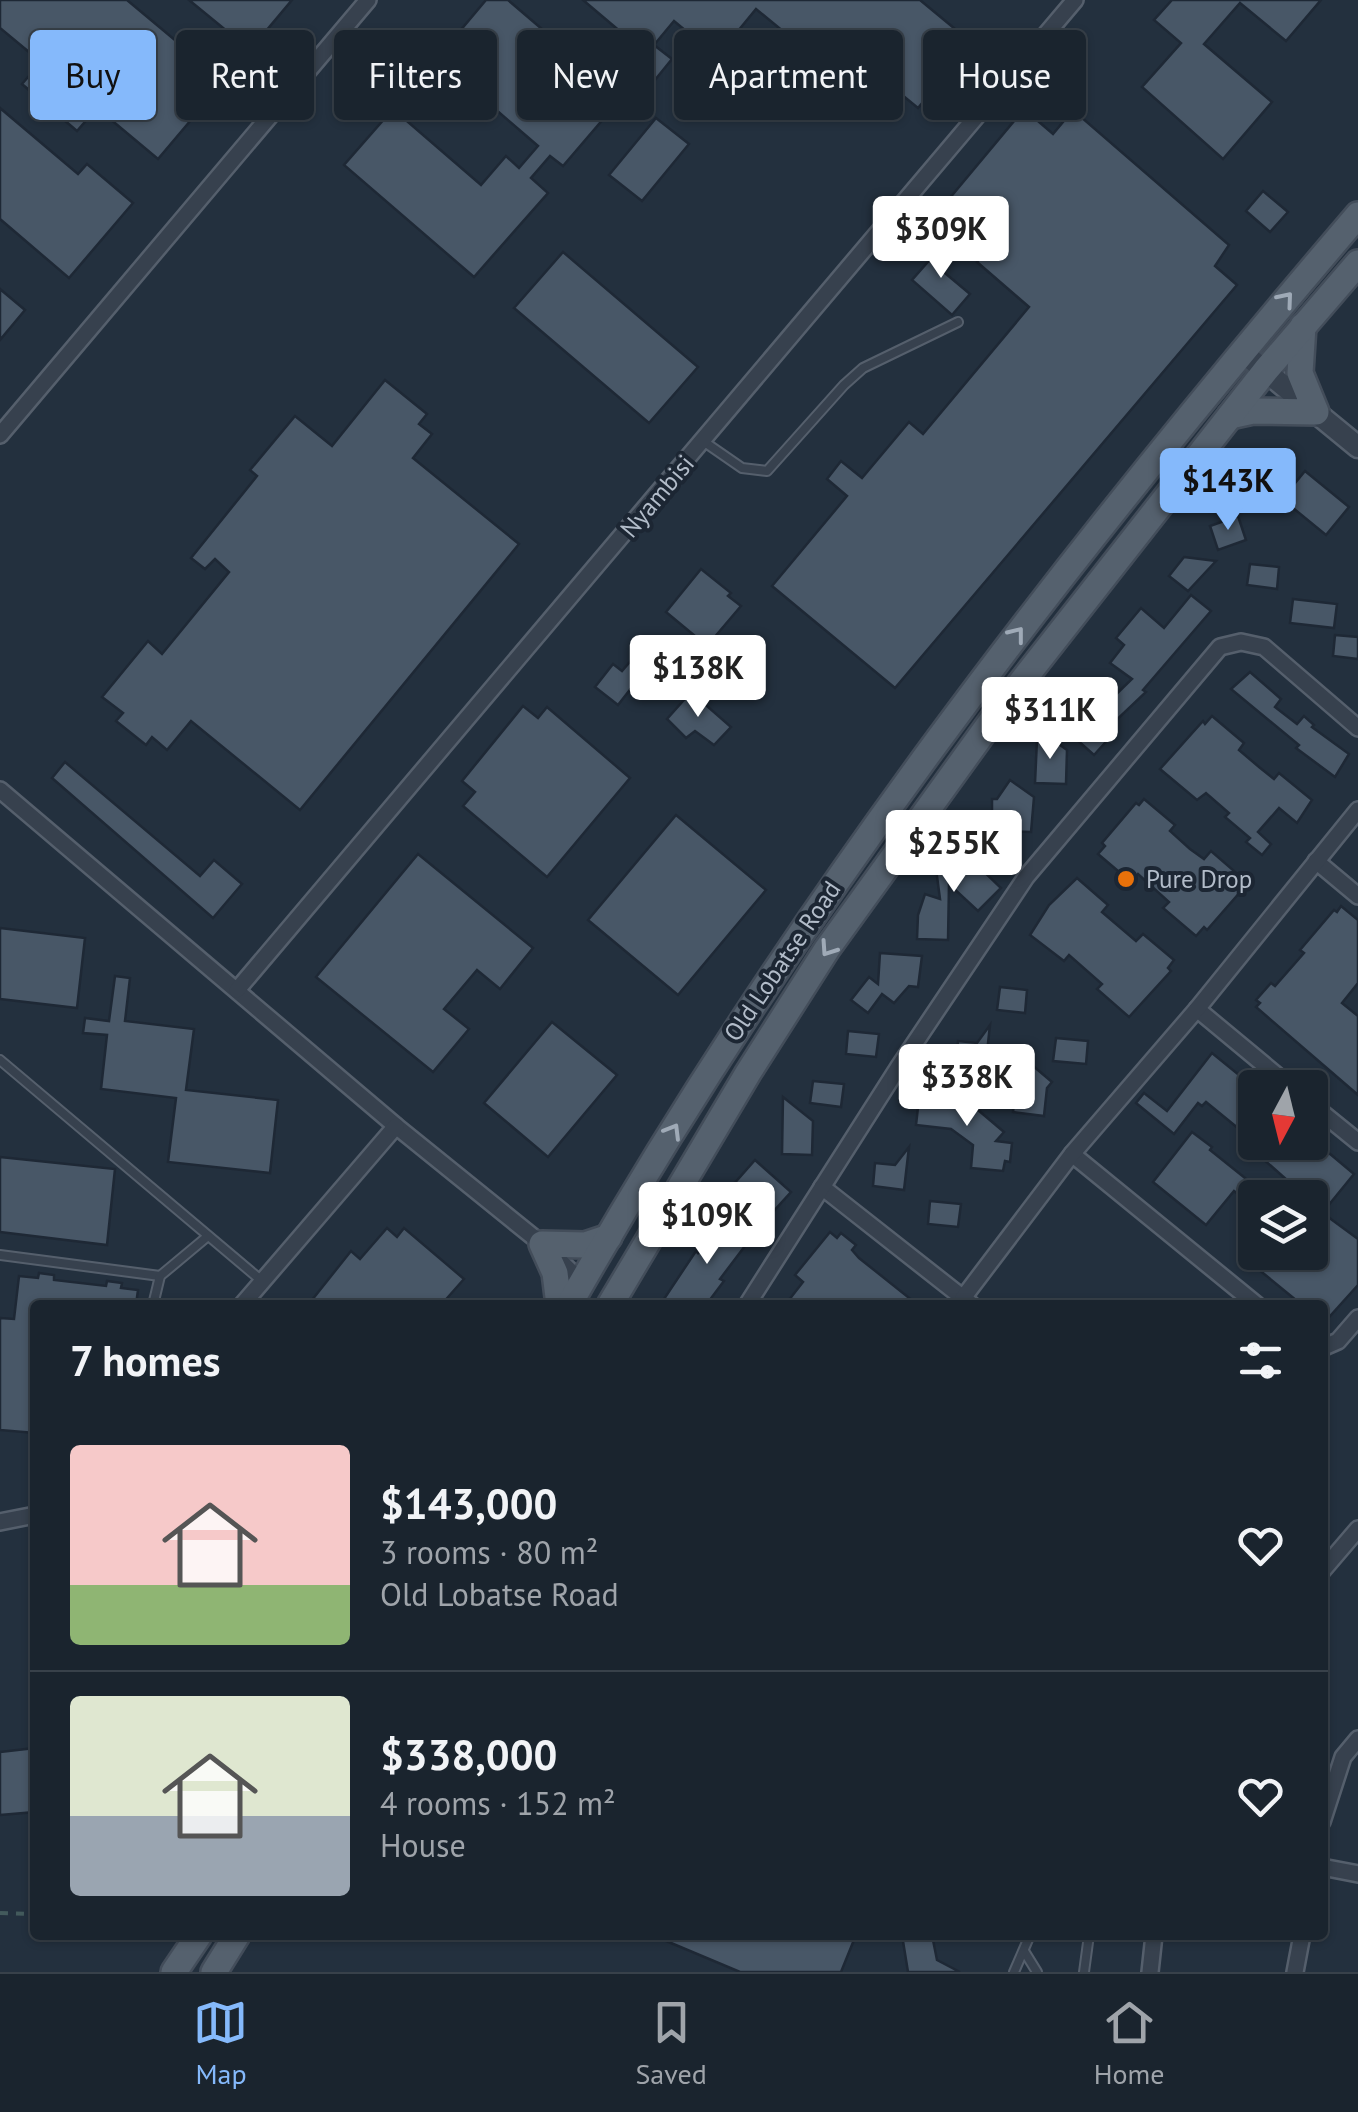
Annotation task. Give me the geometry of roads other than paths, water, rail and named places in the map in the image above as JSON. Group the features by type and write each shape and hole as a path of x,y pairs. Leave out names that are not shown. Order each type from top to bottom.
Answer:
{"main road":[{"name":"Old Lobatse Road","path":"578,1298 609,1237 722,1051 826,894 971,692 1242,351 1358,215"},
{"name":"Old Lobatse Road","path":"613,1300 748,1073 828,949 998,712 1266,370 1358,263"},
{"path":"1230,416 1253,411 1316,412 1300,373 1303,326"},
{"path":"558,1300 554,1272 542,1244 585,1246 609,1237"},
{"path":"578,1298 625,1281"},
{"path":"174,1972 196,1940"},
{"path":"214,1972 234,1940"}],"street":[{"path":"0,435 368,0"},
{"name":"Nyambisi","path":"237,990 1076,0"},
{"path":"1242,351 1358,447"},
{"path":"750,1300 1026,877 1220,647 1241,642 1264,648 1358,728"},
{"path":"0,790 396,1126 542,1244 578,1298"},
{"path":"968,1300 1072,1154 1197,1009 1358,810"},
{"path":"1316,861 1358,896"},
{"path":"1197,1009 1270,1070"},
{"path":"1328,1117 1358,1142"},
{"path":"246,1300 396,1126"},
{"path":"1072,1154 1251,1300"},
{"path":"822,1188 966,1300"},
{"path":"1328,1346 1338,1342 1358,1318"},
{"path":"0,1522 30,1516"},
{"path":"1328,1564 1358,1528"},
{"path":"1328,1803 1343,1757 1358,1738"},
{"path":"1328,1868 1358,1874"},
{"path":"1150,1972 1153,1940"},
{"path":"1295,1972 1301,1940"}],"lane":[{"path":"703,441 742,468 767,471 863,368 958,322"},
{"path":"0,1060 262,1281"},
{"path":"153,1300 160,1276 208,1236"},
{"path":"0,1255 160,1276"},
{"path":"1014,1972 1028,1940"},
{"path":"1084,1972 1087,1940"},
{"path":"1024,1950 1037,1972"}],"place":[{"name":"Pure Drop","path":"1126,879"}]}
